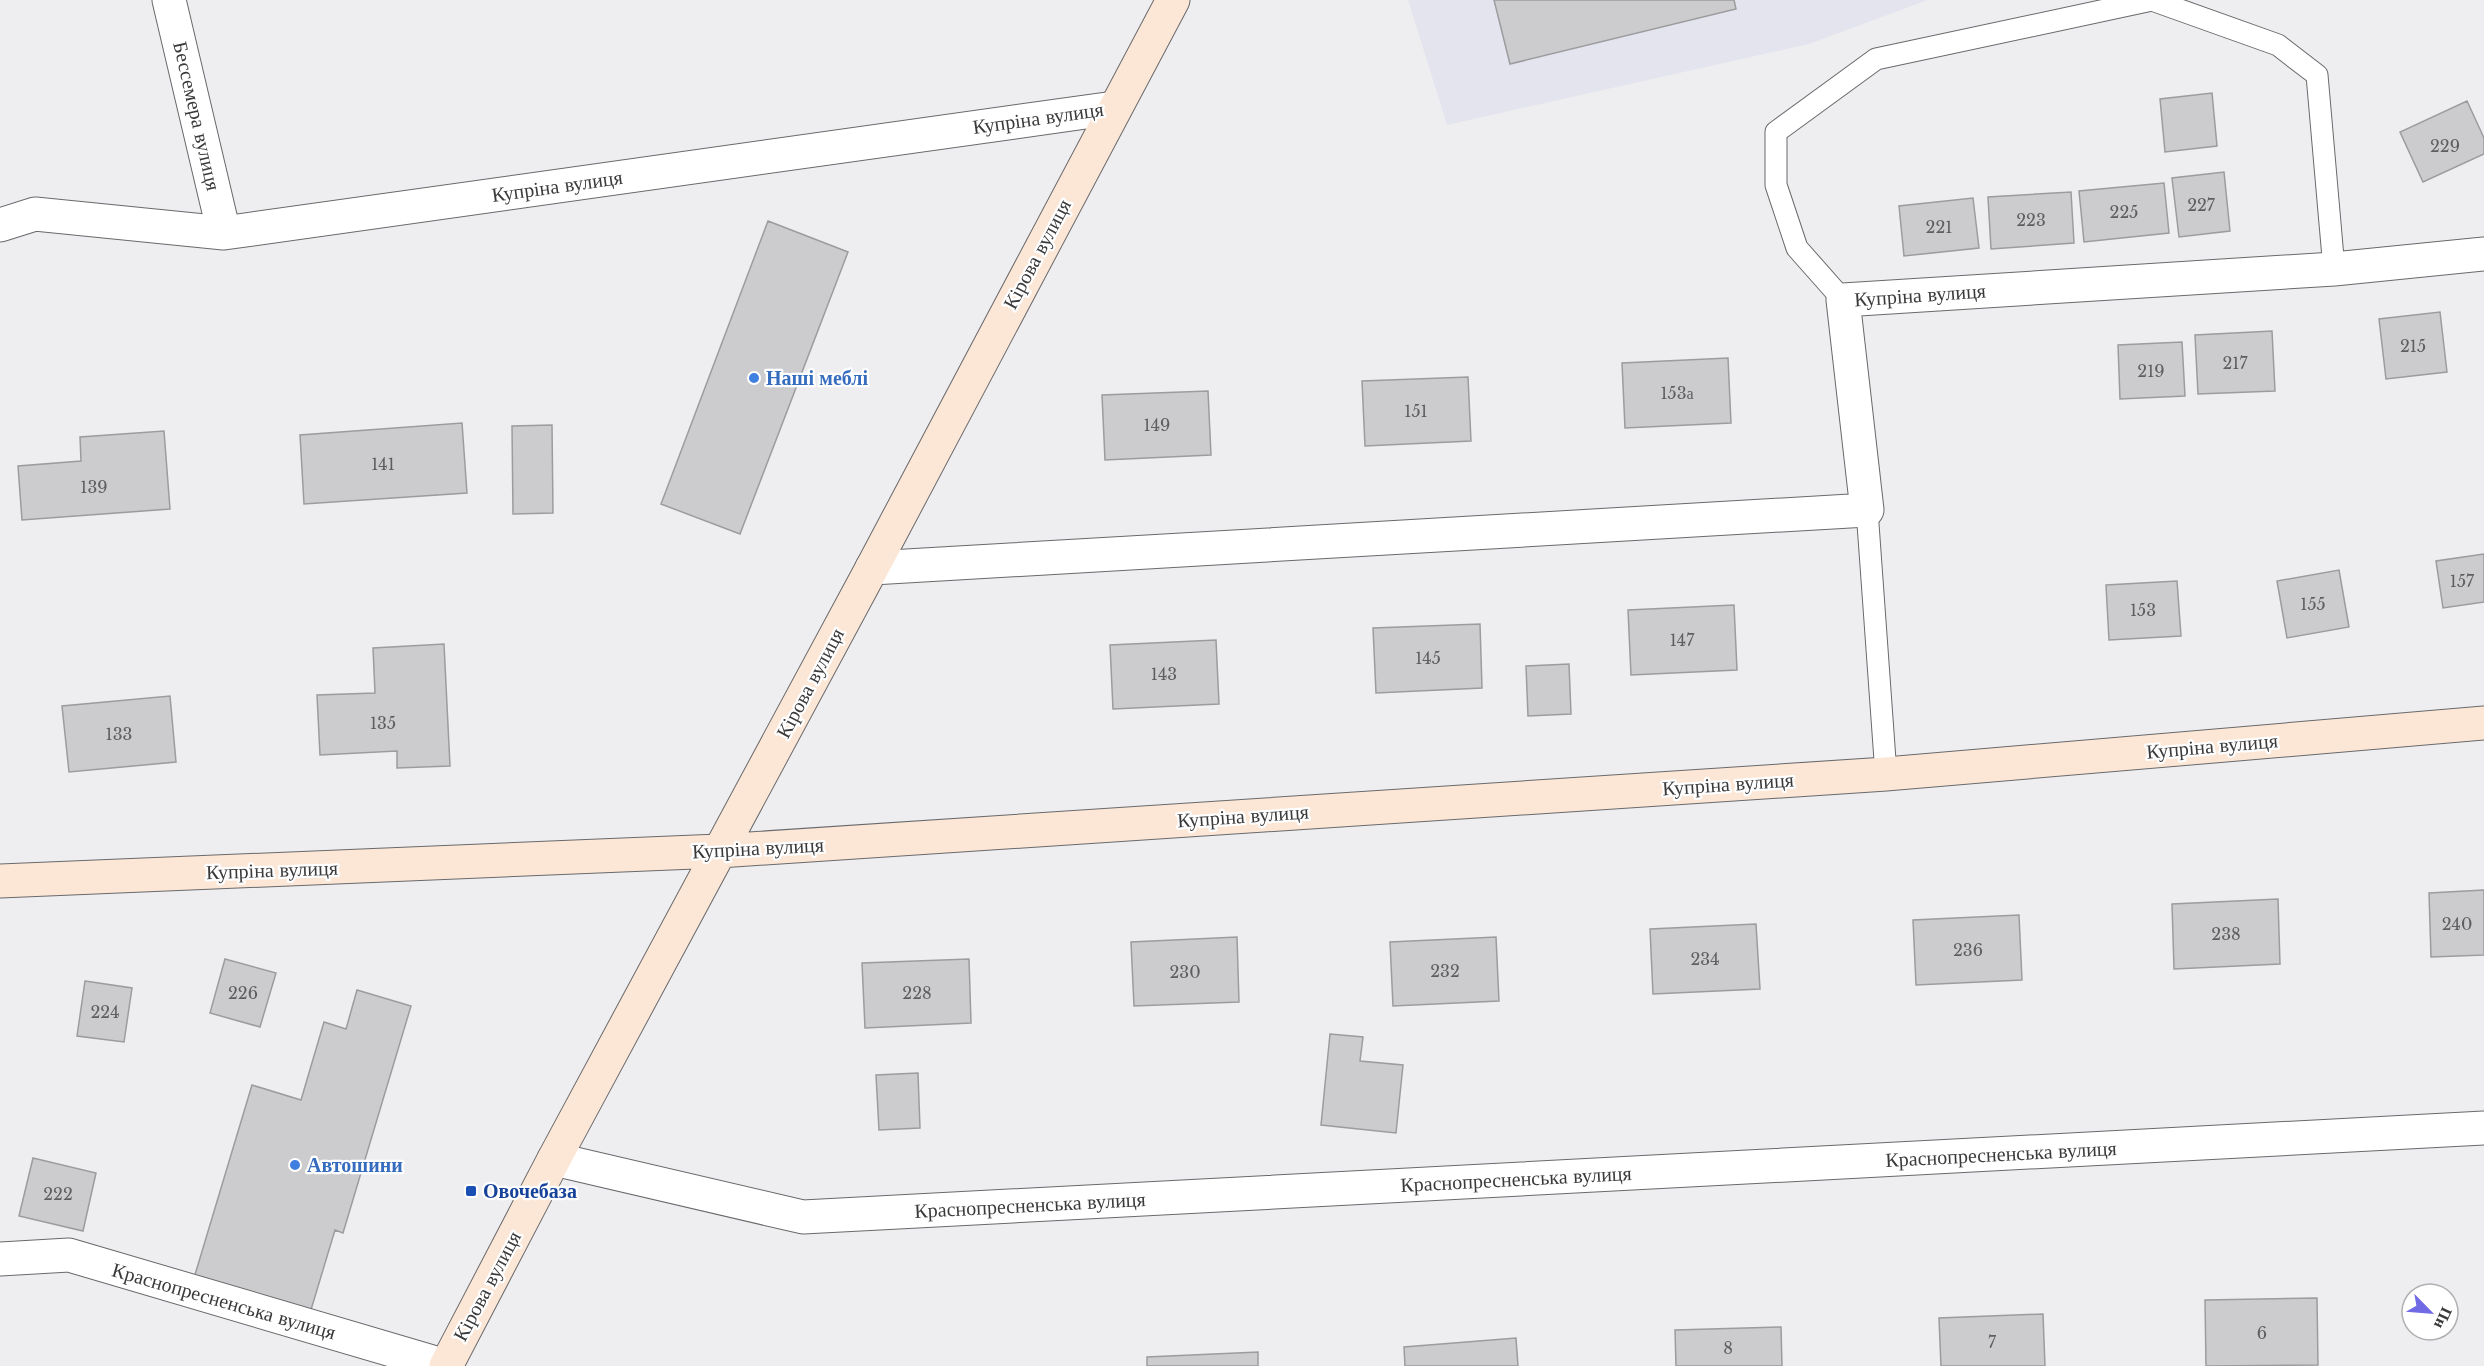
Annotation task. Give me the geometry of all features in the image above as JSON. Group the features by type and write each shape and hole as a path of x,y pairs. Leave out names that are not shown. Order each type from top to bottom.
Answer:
{"main road":[{"name":"Кірова вулиця","path":"446,1366 554,1159 872,568 1173,0"},
{"name":"Купріна вулиця","path":"0,881 719,851 1886,774 2484,723"}],"street":[{"name":"Бессемера вулиця","path":"169,0 224,233"},
{"name":"Купріна вулиця","path":"0,225 35,214 224,233 1114,108"},
{"name":"Купріна вулиця","path":"1867,510 1843,300 2334,269 2484,254"},
{"path":"872,568 1867,510"},
{"name":"Краснопресненська вулиця","path":"554,1159 803,1217 2484,1128"},
{"name":"Краснопресненська вулиця","path":"0,1259 69,1255 446,1366"}],"lane":[{"path":"1843,300 1797,248 1776,185 1776,132 1876,59 2152,0 2278,45 2317,75 2334,269"},
{"path":"1867,510 1886,774"}],"shaded area":[{"path":"1408,0 1928,0 1809,44 1447,125"}],"building":[{"path":"1494,0 1734,0 1736,9 1510,64"},
{"path":"2212,93 2217,146 2165,152 2160,99"},
{"path":"2467,101 2484,138 2484,154 2423,182 2400,132"},
{"path":"2224,172 2230,231 2179,237 2172,178"},
{"path":"2164,183 2169,233 2084,242 2079,191"},
{"path":"2071,192 2074,243 1991,249 1988,197"},
{"path":"1973,198 1979,248 1904,256 1899,206"},
{"name":"Наші меблі","path":"768,221 848,252 740,534 661,504"},
{"path":"2440,312 2447,372 2386,379 2379,319"},
{"path":"2272,331 2275,391 2198,394 2195,335"},
{"path":"2182,342 2185,396 2120,399 2118,345"},
{"path":"1728,358 1731,423 1625,428 1622,363"},
{"path":"1468,377 1471,441 1365,446 1362,381"},
{"path":"1208,391 1211,455 1105,460 1102,395"},
{"path":"462,423 467,493 304,504 300,435"},
{"path":"552,425 553,513 513,514 512,426"},
{"path":"164,431 170,509 22,520 18,466 81,461 80,437"},
{"path":"2484,554 2484,602 2443,608 2436,561"},
{"path":"2339,570 2349,627 2287,638 2277,581"},
{"path":"2177,581 2181,636 2109,640 2106,585"},
{"path":"1734,605 1737,670 1631,675 1628,610"},
{"path":"1480,624 1482,688 1376,693 1373,628"},
{"path":"1216,640 1219,704 1113,709 1110,645"},
{"path":"444,644 450,766 397,768 397,751 320,755 317,695 375,693 373,648"},
{"path":"1569,664 1571,714 1528,716 1526,666"},
{"path":"170,696 176,762 69,772 62,706"},
{"path":"2484,890 2484,955 2431,957 2429,893"},
{"path":"2278,899 2280,964 2174,969 2172,904"},
{"path":"2019,915 2022,980 1916,985 1913,920"},
{"path":"1756,924 1760,989 1653,994 1650,929"},
{"path":"1237,937 1239,1002 1134,1006 1131,942"},
{"path":"1496,937 1499,1001 1393,1006 1390,942"},
{"path":"225,959 276,973 260,1027 210,1013"},
{"path":"969,959 971,1023 865,1028 862,963"},
{"path":"85,981 132,988 124,1042 77,1036"},
{"name":"Автошини","path":"357,990 411,1006 343,1233 335,1230 310,1313 194,1278 252,1085 301,1100 324,1022 346,1029"},
{"path":"1330,1034 1363,1037 1360,1061 1403,1065 1396,1133 1321,1125"},
{"path":"918,1073 920,1128 879,1130 876,1075"},
{"path":"33,1158 96,1173 83,1231 19,1216"},
{"path":"2317,1298 2318,1365 2206,1366 2205,1300"},
{"path":"2043,1314 2045,1366 1941,1366 1939,1318"},
{"path":"1781,1327 1782,1366 1676,1366 1675,1330"},
{"path":"1516,1338 1518,1366 1405,1366 1404,1347"},
{"path":"1258,1352 1258,1366 1147,1366 1147,1357"}],"place":[{"name":"Наші меблі","path":"754,378"},
{"name":"Автошини","path":"295,1165"},
{"name":"Овочебаза","path":"471,1191"}]}
